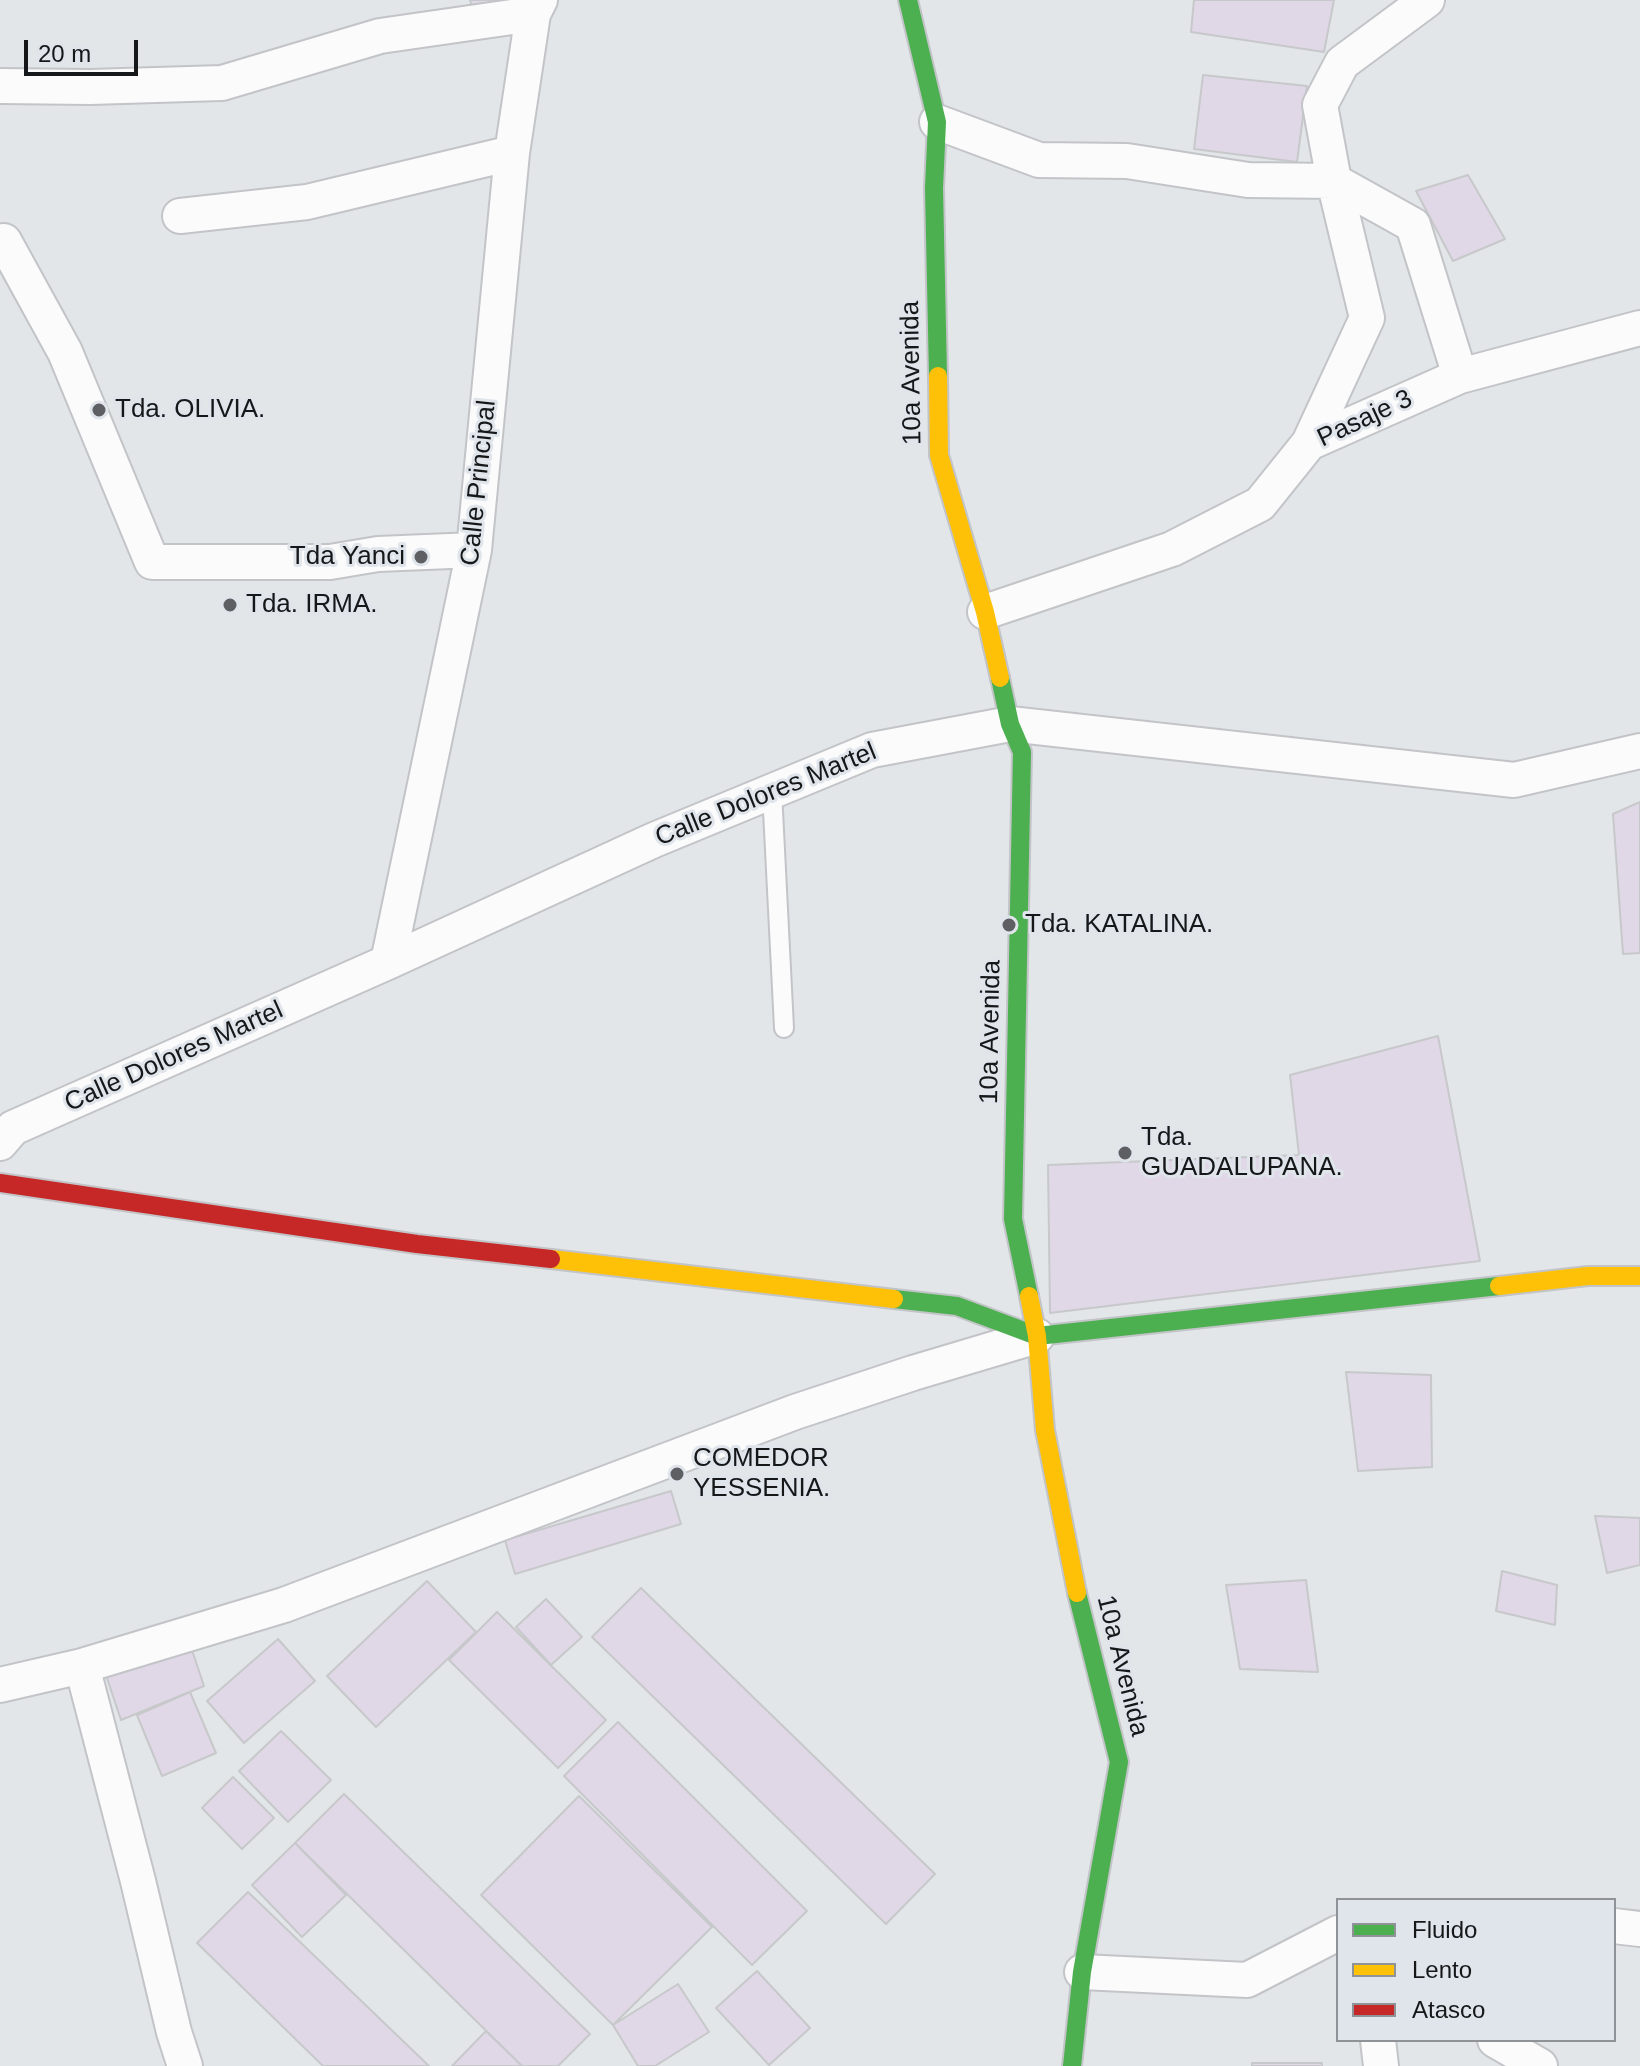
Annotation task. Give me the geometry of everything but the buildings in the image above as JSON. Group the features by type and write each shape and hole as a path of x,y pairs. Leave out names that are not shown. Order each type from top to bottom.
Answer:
{"street":[{"name":"10a Avenida","path":"908,0 937,122 934,188 939,455 985,612 1010,724 1022,752 1013,1219 1037,1336 1048,1444 1082,1619 1119,1762 1082,1972 1072,2066"},
{"path":"1309,443 1367,318 1334,181 1320,105 1342,63 1427,0"},
{"path":"0,86 222,83 380,36 536,7"},
{"name":"Calle Principal","path":"388,962 474,550 512,153 536,7"},
{"path":"937,122 1039,160 1127,161 1248,180 1334,181 1413,225 1460,376"},
{"path":"180,216 307,202 512,153"},
{"path":"4,241 65,352 152,562 330,562 378,554 474,550"},
{"name":"Pasaje 3","path":"985,612 1172,549 1260,504 1309,443 1460,376 1640,328"},
{"name":"Calle Dolores Martel","path":"0,1143 13,1128 654,840 872,750 1010,724 1514,780 1640,751"},
{"path":"0,1183 417,1244 957,1306 1037,1336"},
{"path":"0,1685 82,1666 284,1605 795,1412 1037,1336 1588,1276 1640,1276"},
{"path":"82,1666 185,2066"},
{"path":"1616,1926 1640,1929"},
{"path":"1082,1972 1247,1980 1336,1934"},
{"path":"1378,2042 1381,2066"},
{"path":"1498,2042 1540,2066"}],"lane":[{"path":"772,791 784,1028"}],"traffic: fast":[{"path":"908,0 937,122 934,188 938,376"},
{"path":"1000,678 1010,724 1022,752 1013,1219 1029,1296"},
{"path":"894,1299 957,1306 1037,1336 1499,1286"},
{"path":"1072,2066 1082,1972 1119,1762 1077,1593"}],"traffic: slow":[{"path":"938,376 939,455 985,612 1000,678"},
{"path":"551,1259 894,1299"},
{"path":"1499,1286 1588,1276 1640,1276"},
{"path":"1029,1296 1037,1336 1045,1430 1077,1593"}],"traffic: jam":[{"path":"0,1183 417,1244 551,1259"}],"place":[{"name":"Tda. OLIVIA.","path":"99,410"},
{"name":"Tda Yanci","path":"421,557"},
{"name":"Tda. IRMA.","path":"230,605"},
{"name":"Tda. KATALINA.","path":"1009,925"},
{"name":"Tda. GUADALUPANA.","path":"1125,1153"},
{"name":"COMEDOR YESSENIA.","path":"677,1474"}]}
